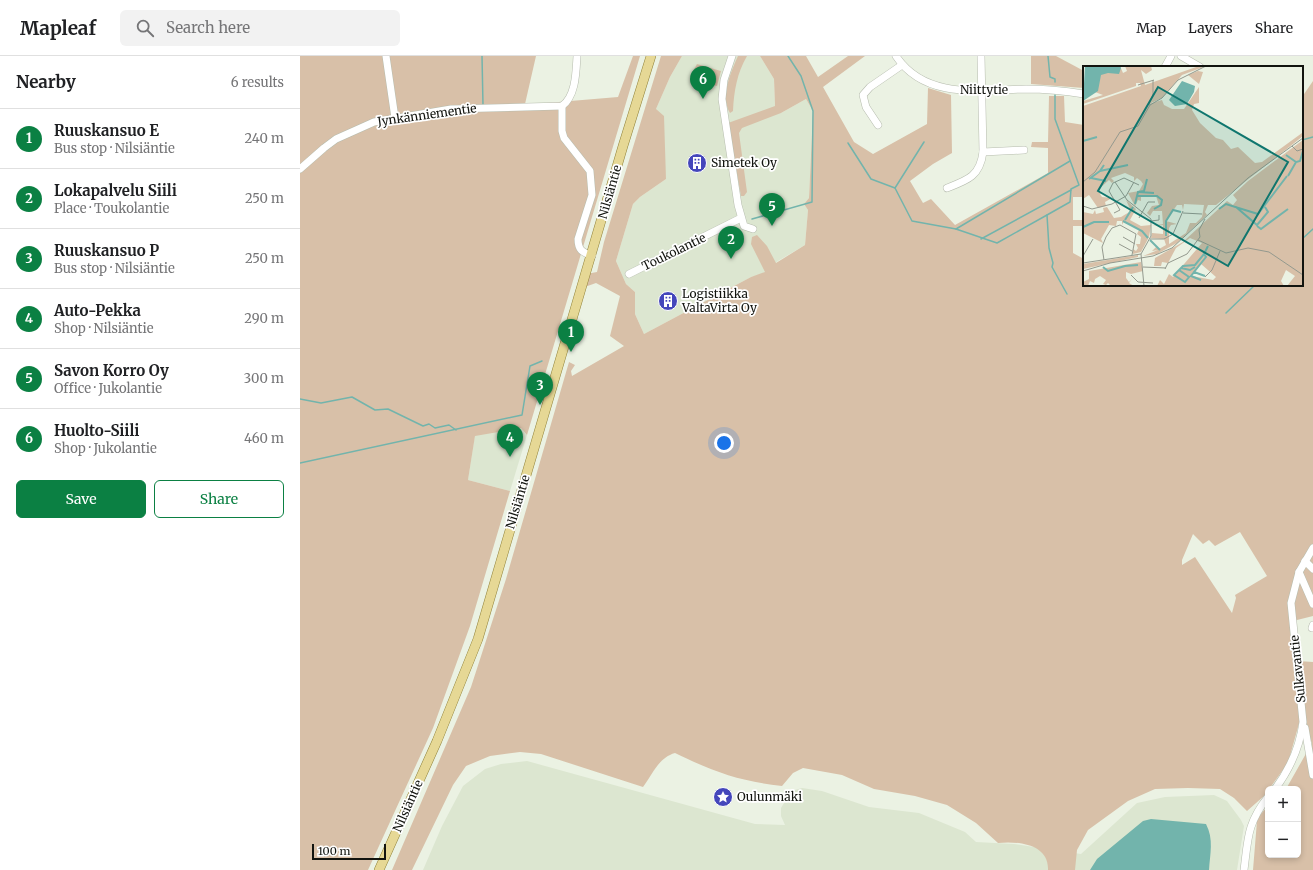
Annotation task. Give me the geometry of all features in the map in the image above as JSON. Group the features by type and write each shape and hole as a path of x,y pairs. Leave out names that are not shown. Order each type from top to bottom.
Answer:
{"main road":[{"name":"Nilsiäntie","path":"379,870 437,742 478,639 592,256 623,146 651,56"}],"street":[{"path":"386,56 395,118"},
{"path":"576,56 576,71 570,97 562,106 562,131 564,138 590,171 592,195 578,239 578,247 582,252 592,256"},
{"path":"732,56 724,80 722,99 741,218 744,226 753,229"},
{"name":"Niittytie","path":"896,56 902,65 912,74 928,83 941,87 958,90 1048,90 1083,94"},
{"path":"947,188 958,184 977,173 982,162 981,56"},
{"path":"1166,66 1171,56"},
{"path":"1181,56 1198,66"},
{"path":"878,125 866,106 863,95 870,86 902,65"},
{"name":"Jynkänniementie","path":"300,169 336,139 374,122 451,109 562,106"},
{"path":"983,152 1024,150"},
{"name":"Toukolantie","path":"629,274 741,218"},
{"name":"Sulkavantie","path":"1277,786 1288,769 1302,735 1303,722 1291,603 1299,572 1313,548"},
{"path":"1305,561 1313,569"},
{"path":"1299,572 1313,604"},
{"path":"1303,722 1313,775"},
{"path":"1244,870 1248,833 1253,818 1265,802"}],"shaded area":[{"path":"300,56 536,56 525,104 438,112 618,97 633,56 640,56 527,435 521,428 475,436 468,480 510,491 470,626 433,728 368,870 300,870"},
{"path":"661,56 682,56 670,77 656,109 664,116 666,179 640,197 633,204 616,261 626,284 635,292 635,314 644,334 751,277 765,272 751,244 752,237 757,235 767,246 776,263 805,245 808,210 804,204 809,198 813,111 806,99 781,113 742,128 739,133 747,192 744,196 741,196 728,123 775,106 774,79 760,56 806,56 818,77 848,56 865,56 823,87 854,142 873,154 927,124 928,88 951,95 952,153 933,164 910,181 923,203 931,199 955,225 1048,173 1048,148 1031,147 1032,142 1048,142 1049,96 1064,96 1065,122 1083,125 1083,197 1073,197 1073,220 1083,220 1083,226 1073,226 1073,253 1083,258 1083,286 1303,286 1303,96 1313,81 1313,616 1293,621 1298,661 1313,662 1313,870 1253,870 1257,821 1265,809 1265,858 1301,858 1301,786 1288,786 1312,743 1300,720 1288,763 1271,786 1265,786 1264,796 1247,811 1234,798 1220,789 1155,789 1128,801 1088,830 1077,850 1075,870 1048,870 1047,861 1038,850 1023,844 998,843 976,823 947,805 915,796 874,789 842,775 803,768 793,773 782,786 727,775 675,753 669,755 656,767 643,787 541,754 520,752 490,756 466,766 453,785 412,870 392,870 471,687 506,579 569,362 575,365 571,371 572,376 624,346 610,336 620,296 596,283 582,288 586,274 597,272 604,242","holes":["1240,532 1267,576 1235,595 1236,598 1232,613 1195,557 1182,565 1182,560 1193,534 1203,544 1209,540 1215,546"]},
{"path":"682,56 760,56 774,79 775,106 781,113 806,99 813,111 809,198 804,204 808,210 805,245 778,261 763,274 751,277 644,334 635,314 635,292 626,284 616,261 633,204 640,197 666,179 656,109 670,77"},
{"path":"738,56 747,56 738,76 733,111 730,113 727,106 726,92 730,77"},
{"path":"1031,56 1056,56 1083,70 1083,88 1031,84"},
{"path":"697,64 721,71 717,86 692,80 691,75"},
{"path":"521,428 527,435 510,491 468,480 475,435"},
{"path":"527,761 755,824 785,825 781,816 781,808 789,795 795,790 802,788 822,791 869,807 919,813 965,832 976,842 1014,844 1081,854 1137,803 1165,797 1214,795 1227,801 1244,826 1237,870 423,870 442,826 463,786 485,769 501,764"}],"water":[{"path":"1151,819 1206,824 1211,841 1209,870 1090,870 1097,859 1143,821"}],"waterway":[{"path":"482,56 483,105"},
{"path":"752,219 812,202 813,111 801,76 788,56"},
{"path":"1048,56 1050,77 1055,79 1055,82"},
{"path":"1055,95 1055,119 1079,185 1071,189 1070,202 1047,215 1049,248 1053,263 1052,267 1067,294"},
{"path":"1303,140 1313,137"},
{"path":"924,142 895,188 912,221 956,229 1070,161"},
{"path":"848,143 871,179 895,188"},
{"path":"981,239 1071,190"},
{"path":"956,229 997,243 1047,215"},
{"path":"1303,238 1313,229"},
{"path":"1226,313 1254,286"},
{"path":"300,463 522,415 530,366 542,361"},
{"path":"300,399 321,403 352,397 375,410 388,409 423,426 429,424 435,428 449,425 456,430"}],"place":[{"name":"Huolto-Siili","path":"703,99"},
{"name":"Simetek Oy","path":"697,163"},
{"name":"Savon Korro Oy","path":"772,226"},
{"name":"Lokapalvelu Siili","path":"731,259"},
{"name":"Logistiikka ValtaVirta Oy","path":"668,301"},
{"name":"Ruuskansuo E","path":"571,352"},
{"name":"Ruuskansuo P","path":"540,405"},
{"name":"Auto-Pekka","path":"510,457"},
{"name":"Oulunmäki","path":"723,797"}]}
